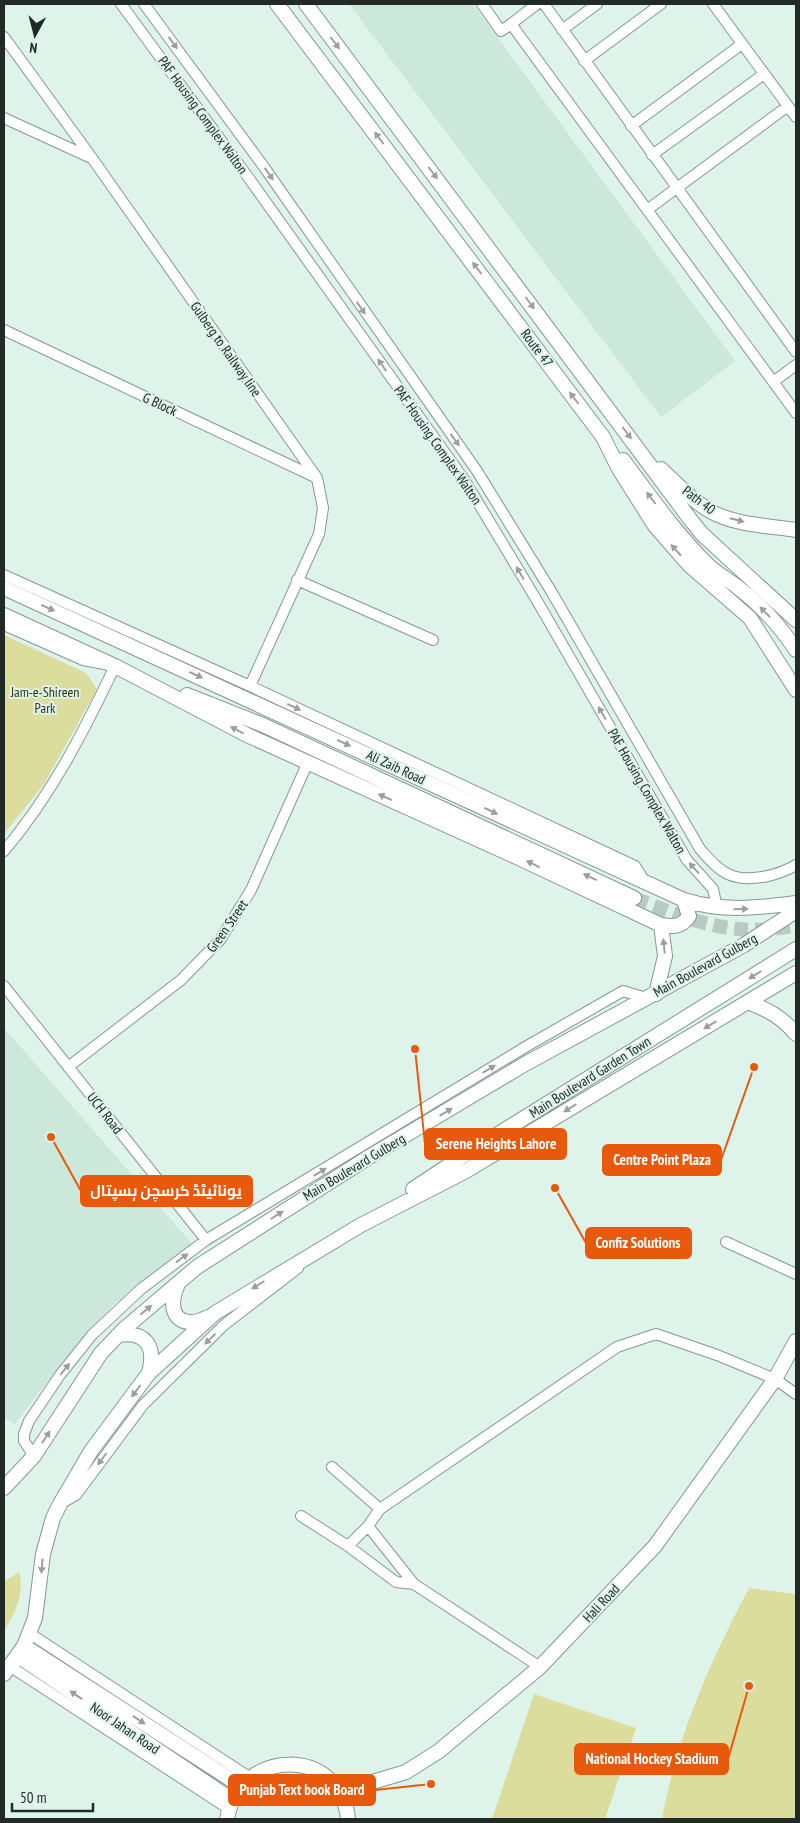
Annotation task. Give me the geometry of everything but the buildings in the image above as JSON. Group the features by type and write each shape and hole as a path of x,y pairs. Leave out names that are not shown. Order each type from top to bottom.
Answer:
{"main road":[{"name":"Route 47","path":"277,4 603,437 619,469 655,526 689,565 750,618 796,690"},
{"name":"Route 47","path":"306,4 702,534 796,620"},
{"path":"603,437 683,539 709,567 736,586 761,608 785,633 796,650"},
{"name":"Path 40","path":"642,452 703,506 717,514 754,524 796,530"},
{"name":"Ali Zaib Road","path":"4,588 684,900 717,908 744,909 796,903"},
{"path":"4,615 115,666 248,735 521,859 661,926 678,926 685,922 690,916 684,900"},
{"path":"115,666 272,729 634,898"},
{"name":"Main Boulevard Gulberg","path":"4,1488 34,1456 88,1371 118,1335 179,1282 218,1252 370,1157 525,1064 744,945 796,911"},
{"path":"651,996 665,956 661,926"},
{"name":"Main Boulevard Garden Town","path":"360,1225 463,1156 796,949"},
{"path":"179,1282 172,1298 172,1306 182,1320 198,1321 215,1313 360,1225 466,1170 796,973"},
{"path":"748,1002 769,1010 785,1020 796,1034"},
{"path":"17,1655 35,1618 43,1554 53,1518 60,1504 91,1451 149,1373 215,1313"},
{"path":"118,1335 132,1333 145,1340 152,1353 149,1373"},
{"name":"Hali Road","path":"339,1792 406,1772 439,1751 540,1667 655,1546 775,1379 796,1341"},
{"name":"Noor Jahan Road","path":"17,1655 245,1782"},
{"name":"Noor Jahan Road","path":"17,1655 229,1809"},
{"path":"229,1809 245,1782 264,1769 280,1764 298,1765 321,1774 339,1792 348,1819"}],"street":[{"name":"PAF Housing Complex Walton","path":"121,4 248,177 465,481 536,599 687,860 713,888 717,908"},
{"name":"PAF Housing Complex Walton","path":"144,4 264,167 477,471 551,592 700,849 713,863 730,875 741,878 760,877 796,865"},
{"path":"482,4 501,31 537,4"},
{"path":"544,4 652,156 796,352"},
{"path":"562,30 597,4"},
{"path":"584,61 661,4"},
{"path":"713,4 796,117"},
{"path":"511,24 796,413"},
{"name":"Gulberg to Railway line","path":"4,37 92,158 317,478 323,508 319,534 250,686"},
{"path":"631,126 742,44"},
{"path":"652,156 764,74"},
{"path":"647,210 788,106"},
{"path":"4,118 92,158"},
{"name":"G Block","path":"4,330 317,478"},
{"path":"773,382 796,365"},
{"path":"4,575 250,686 634,866 645,882"},
{"path":"297,580 433,640"},
{"path":"4,625 83,660 115,666 88,723 32,818 4,851"},
{"name":"Green Street","path":"68,1066 181,980 220,940 251,890 308,762"},
{"name":"UCH Road","path":"4,986 206,1240"},
{"path":"34,1456 24,1440 24,1434 29,1421 60,1375 92,1335 141,1289 206,1240 527,1046 623,991 651,996"},
{"path":"726,1242 796,1274"},
{"path":"60,1504 76,1495 143,1405 156,1391 224,1325 287,1279 314,1252"},
{"path":"348,1546 368,1526 380,1509 617,1347 656,1334 717,1355 775,1379 796,1394"},
{"path":"332,1467 380,1509"},
{"path":"301,1516 348,1546 396,1582 414,1584"},
{"path":"368,1526 414,1584 540,1667"}],"shaded area":[{"path":"349,4 473,4 735,361 661,417"},
{"path":"4,1028 194,1246 115,1303 71,1351 15,1424 4,1417"}],"green space":[{"name":"Jam-e-Shireen Park","path":"4,635 86,673 97,689 44,784 4,834"},
{"path":"19,1572 21,1587 18,1603 4,1631 4,1578 6,1580"},
{"path":"749,1588 796,1594 796,1819 662,1819 677,1758 696,1700"},
{"path":"534,1694 636,1728 605,1819 492,1819"}],"tunnel":[{"path":"634,898 713,925 753,930 796,925"}],"place":[{"name":"Serene Heights Lahore","path":"415,1049"},
{"name":"Centre Point Plaza","path":"754,1067"},
{"name":"یونائیٹڈ کرسچن ہسپتال","path":"51,1137"},
{"name":"Confiz Solutions","path":"555,1188"},
{"name":"National Hockey Stadium","path":"749,1686"},
{"name":"Punjab Text book Board","path":"431,1784"}]}
